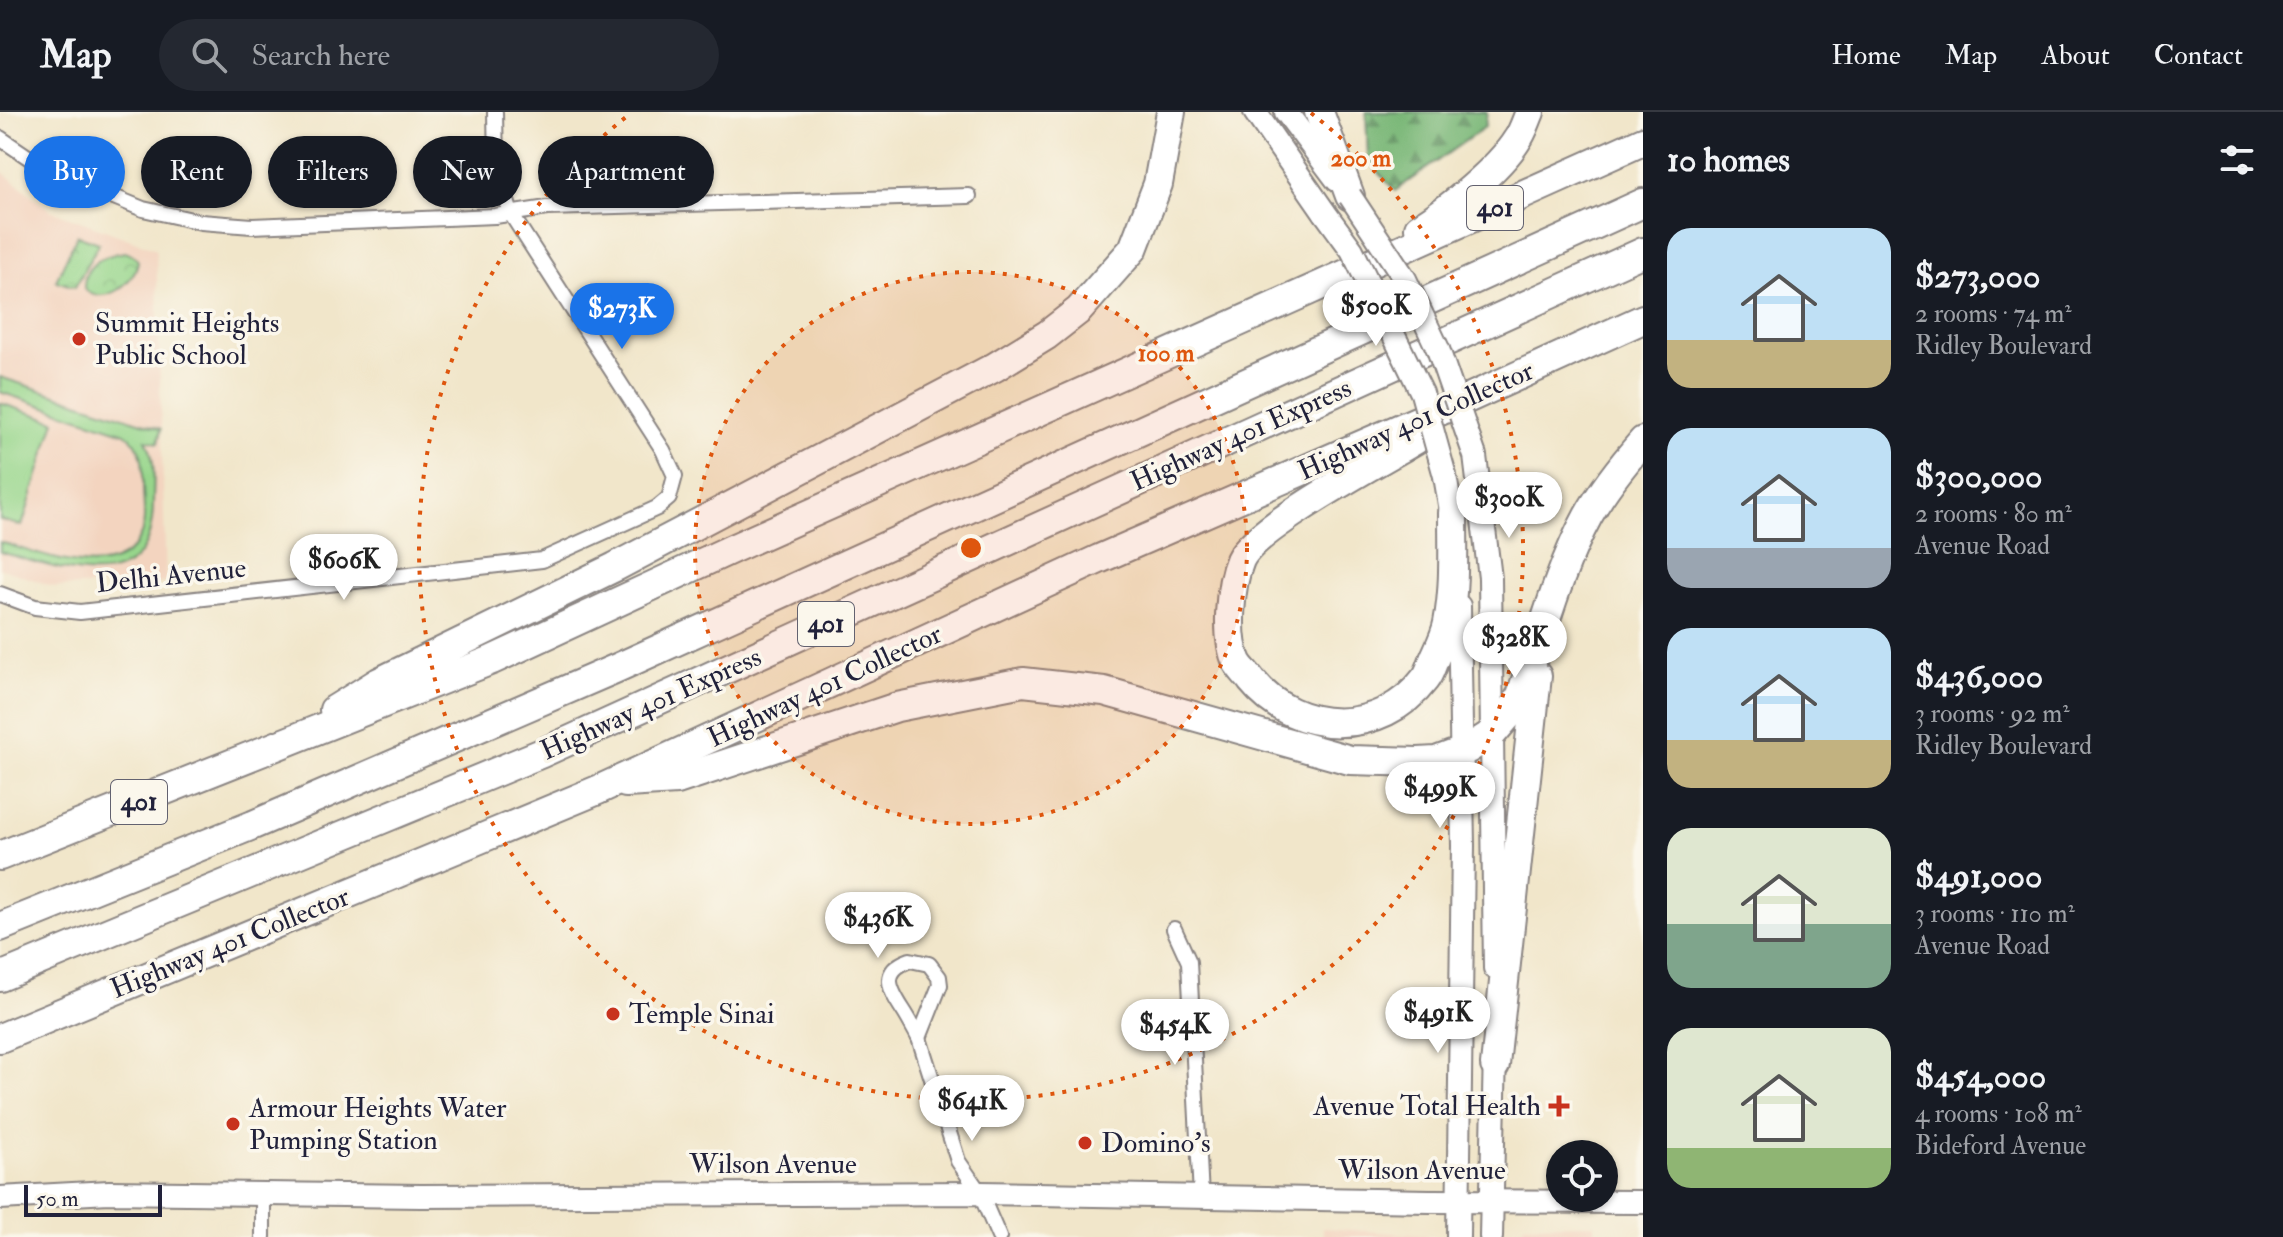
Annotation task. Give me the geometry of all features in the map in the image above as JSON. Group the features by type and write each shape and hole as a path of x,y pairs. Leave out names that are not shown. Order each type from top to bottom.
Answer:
{"highway":[{"path":"278,747 379,682 615,567 995,367 1047,335 1079,310 1133,249 1158,184 1171,112"},
{"path":"1319,112 1350,196"},
{"path":"1346,275 1442,214 1517,141 1530,112"},
{"name":"401","path":"0,856 492,660 1643,141"},
{"name":"Highway 401 Express","path":"0,927 253,825 631,663 1643,203"},
{"name":"Highway 401 Express","path":"0,977 542,753 1643,252"},
{"name":"Highway 401 Collector","path":"0,1038 613,783 1099,559 1643,319"},
{"path":"1449,407 1415,440 1278,522 1241,558 1231,600 1230,623 1236,661 1266,699 1302,718 1337,725 1374,717 1404,702 1426,679 1448,626 1453,513"},
{"path":"613,783 677,780 897,707 1023,682 1104,691 1350,760 1436,761 1460,752 1493,733 1511,712 1521,695 1563,572 1589,515 1622,465 1643,441"},
{"path":"1495,1065 1542,636"}],"main road":[{"path":"1255,112 1352,250 1422,393 1453,513 1458,564 1463,846 1458,1237"},
{"path":"1286,112 1350,196 1405,279 1438,349 1475,456 1490,578 1495,1065 1491,1237"},
{"name":"Wilson Avenue","path":"0,1198 109,1192 436,1196 980,1193 1458,1202 1643,1202"}],"street":[{"path":"495,112 496,164 511,214"},
{"path":"0,138 31,159 70,179 143,209 201,222 252,226 511,214 562,207 969,196"},
{"name":"Delhi Avenue","path":"0,594 35,607 80,612 542,560 657,508 669,498 675,476 663,450 511,214"},
{"path":"1174,929 1189,962 1201,1197"},
{"path":"919,1038 940,985 939,977 929,964 910,960 903,962 892,974 890,989 919,1038 958,1161 980,1193 999,1237"},
{"path":"263,1194 263,1237"}],"shaded area":[{"name":"Summit Heights Public School","path":"0,170 24,189 24,208 48,208 156,249 166,583 55,587 0,568"},
{"path":"1595,1224 1595,1237 1520,1237 1524,1225"},
{"path":"1323,1228 1432,1236 1432,1237 1323,1237"}],"green space":[{"path":"1366,112 1487,112 1485,127 1395,191 1368,160"},
{"path":"77,235 99,243 75,287 56,281"},
{"path":"125,252 138,261 125,284 109,294 92,294 84,289 87,273 96,262"},
{"path":"0,377 161,429 158,443 146,440 154,481 148,537 137,557 120,569 74,571 0,552 0,542 76,563 96,564 114,560 129,552 140,536 144,512 142,457 132,438 125,433 0,392"},
{"path":"0,403 55,421 22,526 0,520"}],"place":[{"name":"Summit Heights Public School","path":"79,339"},
{"name":"Temple Sinai","path":"613,1014"},
{"name":"Avenue Total Health","path":"1559,1106"},
{"name":"Armour Heights Water Pumping Station","path":"233,1124"},
{"name":"Domino's","path":"1085,1143"}]}
